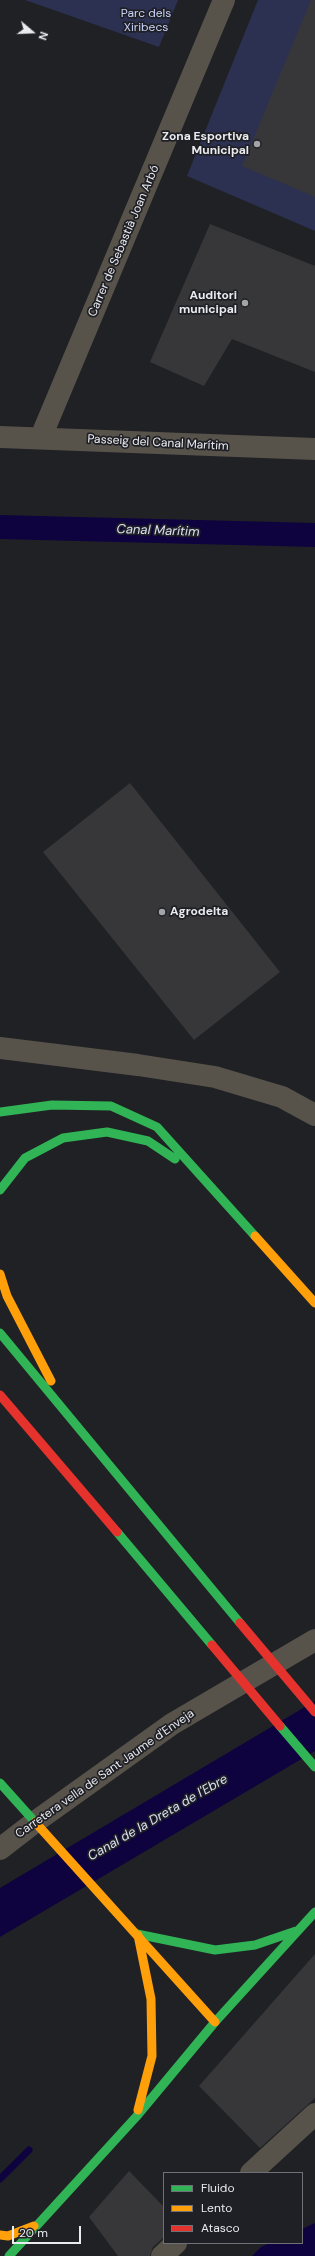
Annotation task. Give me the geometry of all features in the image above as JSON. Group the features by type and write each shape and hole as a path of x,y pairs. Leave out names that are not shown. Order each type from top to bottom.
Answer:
{"main road":[{"path":"0,1112 52,1105 111,1106 157,1127 315,1303"},
{"path":"0,1190 25,1158 63,1138 107,1132 148,1141 198,1174"},
{"path":"0,1274 7,1296 72,1421"},
{"path":"0,1333 315,1712"},
{"path":"0,1395 315,1766"},
{"path":"0,1402 16,1414"},
{"path":"0,1783 215,2022"},
{"path":"9,2256 136,2117 215,2022 315,1912"},
{"path":"137,1934 215,1950 255,1945 299,1930"},
{"path":"136,2117 152,2056 151,2000 137,1934"},
{"path":"0,2235 8,2236 39,2224"}],"street":[{"name":"Carrer de Sebastià Joan Arbó","path":"41,437 224,0"},
{"name":"Passeig del Canal Marítim","path":"0,437 41,437 315,449"},
{"path":"0,1048 138,1065 215,1077 282,1096 315,1115"},
{"name":"Carretera vella de Sant Jaume d'Enveja","path":"0,1849 41,1829 172,1724 315,1640"},
{"path":"252,2172 315,2114"},
{"path":"162,2256 175,2244"}],"green space":[{"name":"Parc dels Xiribecs","path":"25,0 178,0 159,47"},
{"name":"Zona Esportiva Municipal","path":"258,0 315,0 315,231 187,176"}],"water":[{"name":"Canal de la Dreta de l'Ebre","path":"315,1701 315,1751 0,1937 0,1888"},
{"path":"315,2223 315,2256 252,2256 261,2247 267,2244 303,2244 303,2229"}],"building":[{"path":"311,0 315,0 315,197 242,166"},
{"name":"Auditori municipal","path":"210,224 315,266 315,372 232,339 204,386 150,362"},
{"name":"Agrodelta","path":"130,783 280,972 194,1040 43,852"},
{"path":"315,1954 315,2098 260,2148 199,2086"},
{"path":"129,2171 163,2206 163,2238 153,2247 150,2256 118,2256 89,2217"}],"waterway":[{"name":"Canal Marítim","path":"0,527 315,535"},
{"path":"0,2179 29,2150"}],"traffic: fast":[{"path":"0,1112 52,1105 111,1106 157,1127 255,1236"},
{"path":"0,1190 25,1158 63,1138 107,1132 148,1141 175,1159"},
{"path":"0,1333 240,1623"},
{"path":"117,1532 212,1645"},
{"path":"280,1726 315,1767"},
{"path":"0,1783 35,1822"},
{"path":"9,2256 136,2117 215,2022 315,1912"},
{"path":"137,1934 215,1950 255,1945 296,1931"}],"traffic: slow":[{"path":"255,1236 315,1303"},
{"path":"0,1274 7,1296 51,1381"},
{"path":"35,1822 215,2022"},
{"path":"138,1935 151,1999 152,2056 138,2110"},
{"path":"0,2235 8,2236 34,2226"}],"traffic: jam":[{"path":"0,1395 117,1532"},
{"path":"240,1623 315,1712"},
{"path":"212,1645 280,1726"}],"place":[{"name":"Zona Esportiva Municipal","path":"257,144"},
{"name":"Auditori municipal","path":"245,303"},
{"name":"Agrodelta","path":"162,912"}]}
